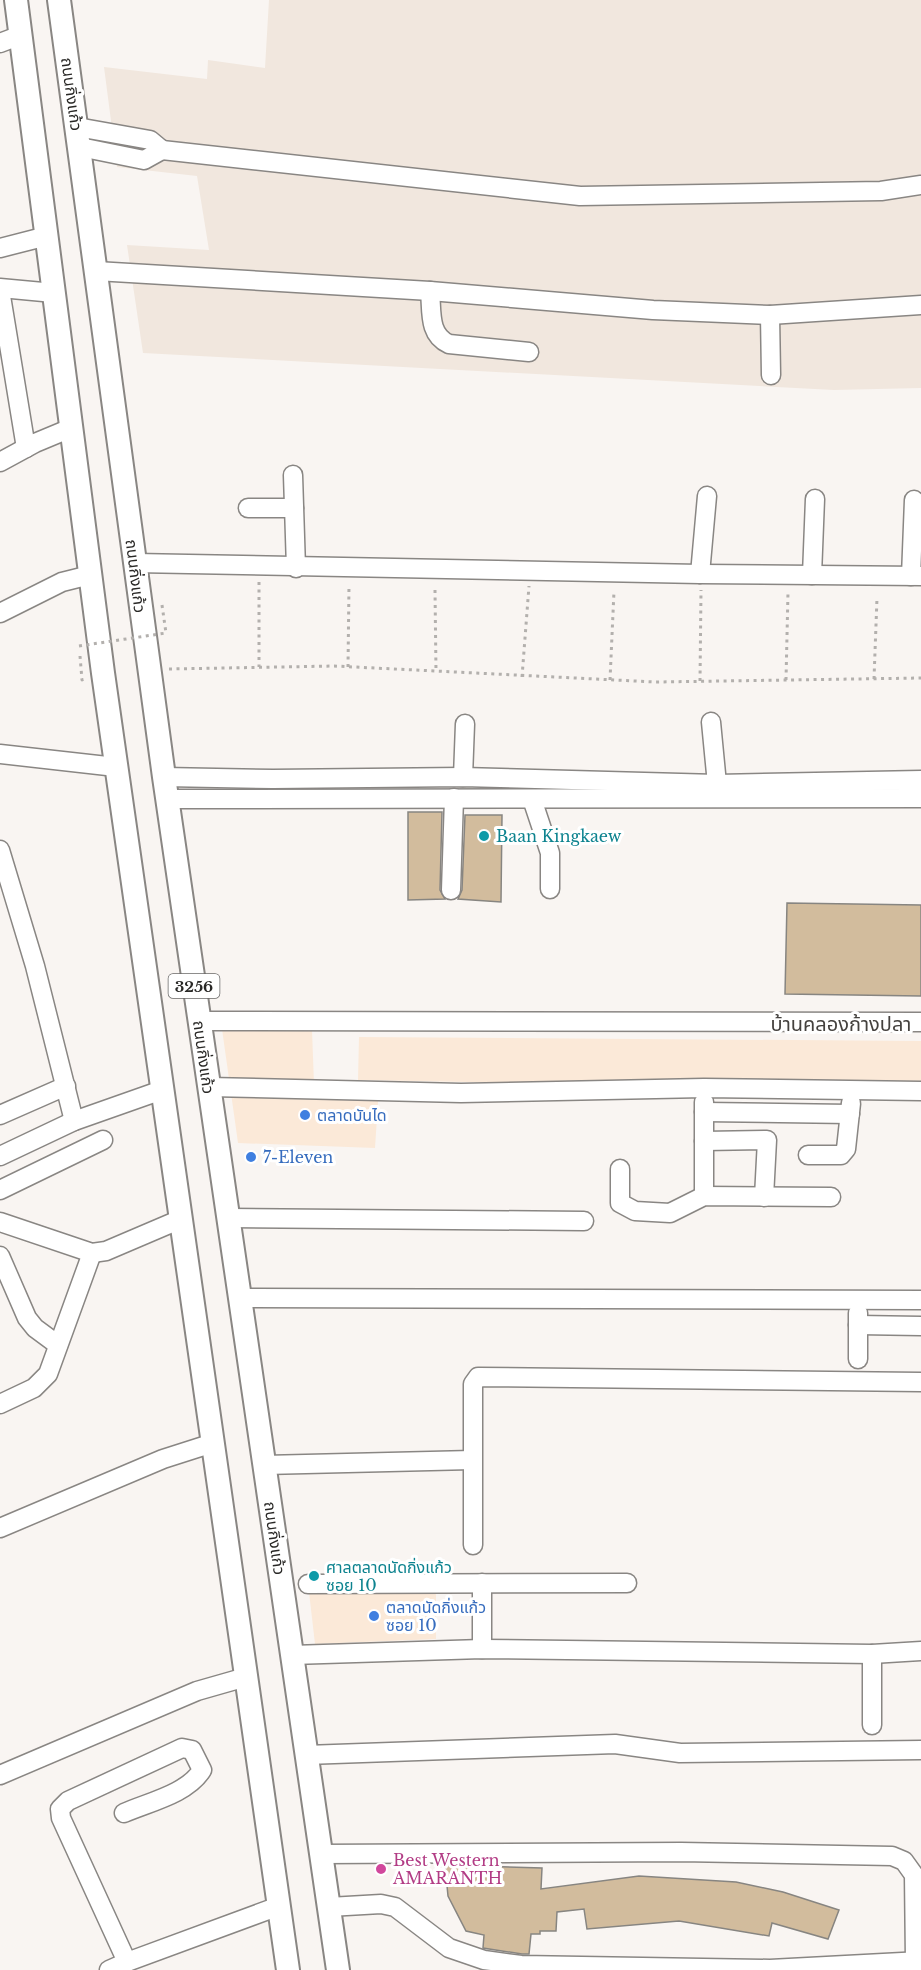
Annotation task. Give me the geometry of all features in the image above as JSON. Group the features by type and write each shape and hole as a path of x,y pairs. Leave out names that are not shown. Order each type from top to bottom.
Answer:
{"main road":[{"name":"3256","path":"16,0 10,39 47,236 116,767 288,1970"},
{"name":"ถนนกิ่งแก้ว","path":"59,0 149,670 338,1970"}],"street":[{"path":"79,137 150,140 162,150 580,196 881,191 921,185"},
{"path":"0,248 47,236"},
{"path":"96,270 430,291 653,310 770,315 921,305"},
{"path":"26,448 0,289 54,293"},
{"path":"430,291 434,332 438,339 449,344 529,352"},
{"path":"770,315 771,375"},
{"path":"0,462 71,428"},
{"path":"293,475 296,568"},
{"path":"700,582 707,496"},
{"path":"812,575 815,499"},
{"path":"135,563 700,582 812,575 916,576 914,500"},
{"path":"248,508 294,508"},
{"path":"0,613 63,582 90,576"},
{"path":"711,722 717,784"},
{"path":"463,777 465,724"},
{"path":"0,754 116,767"},
{"path":"166,788 273,779 463,777 717,784 921,780"},
{"path":"166,788 454,798 921,798"},
{"path":"451,890 454,798"},
{"path":"532,798 550,853 550,889"},
{"path":"0,850 35,966 74,1121"},
{"path":"199,1021 921,1022"},
{"path":"0,1115 66,1086"},
{"path":"209,1087 461,1093 704,1088 921,1091"},
{"path":"704,1088 704,1196"},
{"path":"0,1156 74,1121 162,1090"},
{"path":"808,1155 841,1155 846,1149 853,1090"},
{"path":"704,1112 850,1114"},
{"path":"0,1190 102,1140"},
{"path":"704,1140 767,1140 764,1197"},
{"path":"620,1169 620,1203 634,1211 670,1212 704,1196 831,1197"},
{"path":"228,1218 584,1221"},
{"path":"2,1229 92,1253 106,1251 181,1219"},
{"path":"0,1404 34,1388 48,1374 92,1253"},
{"path":"0,1256 27,1318 35,1328 58,1345"},
{"path":"239,1298 921,1300"},
{"path":"858,1300 858,1359"},
{"path":"858,1325 921,1326"},
{"path":"473,1545 473,1384 478,1377 921,1382"},
{"path":"0,1528 163,1460 213,1443"},
{"path":"264,1465 472,1460"},
{"path":"482,1583 482,1649"},
{"path":"308,1584 627,1583"},
{"path":"292,1655 482,1649 872,1654 921,1651"},
{"path":"872,1654 872,1725"},
{"path":"0,1774 197,1691 246,1677"},
{"path":"306,1755 615,1743 680,1754 921,1750"},
{"path":"124,1813 183,1788 196,1779 202,1770 192,1749 183,1748 68,1801 60,1809 61,1818 127,1962"},
{"path":"321,1854 681,1852 892,1856 904,1861 914,1875 918,1962 770,1969 521,1965 484,1960 449,1948 395,1907 381,1904 329,1907"},
{"path":"109,1970 279,1906"}],"path":[{"path":"259,582 259,668"},
{"path":"700,582 700,681"},
{"path":"348,667 349,583"},
{"path":"522,676 529,586"},
{"path":"435,590 436,672"},
{"path":"610,680 614,591"},
{"path":"786,680 788,591"},
{"path":"874,679 877,598"},
{"path":"79,646 166,633"},
{"path":"149,670 348,667 610,680 700,681 921,678"}],"shaded area":[{"path":"269,0 921,0 921,388 834,390 143,353 127,245 209,250 197,176 117,167 104,67 207,79 208,60 265,68"},
{"name":"ตลาดบันได","path":"222,1029 312,1030 314,1084 379,1087 375,1148 238,1143"},
{"path":"359,1037 921,1041 921,1090 358,1080"},
{"name":"ตลาดนัดกิ่งแก้ว ซอย 10","path":"436,1588 436,1639 315,1644 309,1592"}],"building":[{"path":"408,812 442,812 440,890 445,899 408,900"},
{"path":"465,815 502,815 501,902 458,899 462,890"},
{"path":"787,903 921,905 921,996 785,994"},
{"path":"445,1865 542,1868 541,1889 639,1876 736,1882 783,1892 839,1910 828,1939 772,1923 769,1936 679,1921 587,1929 584,1909 557,1912 556,1931 540,1931 540,1934 531,1934 529,1954 522,1954 483,1948 484,1935 466,1931 448,1896"}],"place":[{"name":"Baan Kingkaew","path":"484,836"},
{"name":"ตลาดบันได","path":"305,1115"},
{"name":"7-Eleven","path":"251,1157"},
{"name":"ศาลตลาดนัดกิ่งแก้ว ซอย 10","path":"314,1576"},
{"name":"ตลาดนัดกิ่งแก้ว ซอย 10","path":"374,1616"},
{"name":"Best Western AMARANTH","path":"381,1869"}],"district":[{"name":"บ้านคลองก้างปลา","path":"841,1024"}]}
